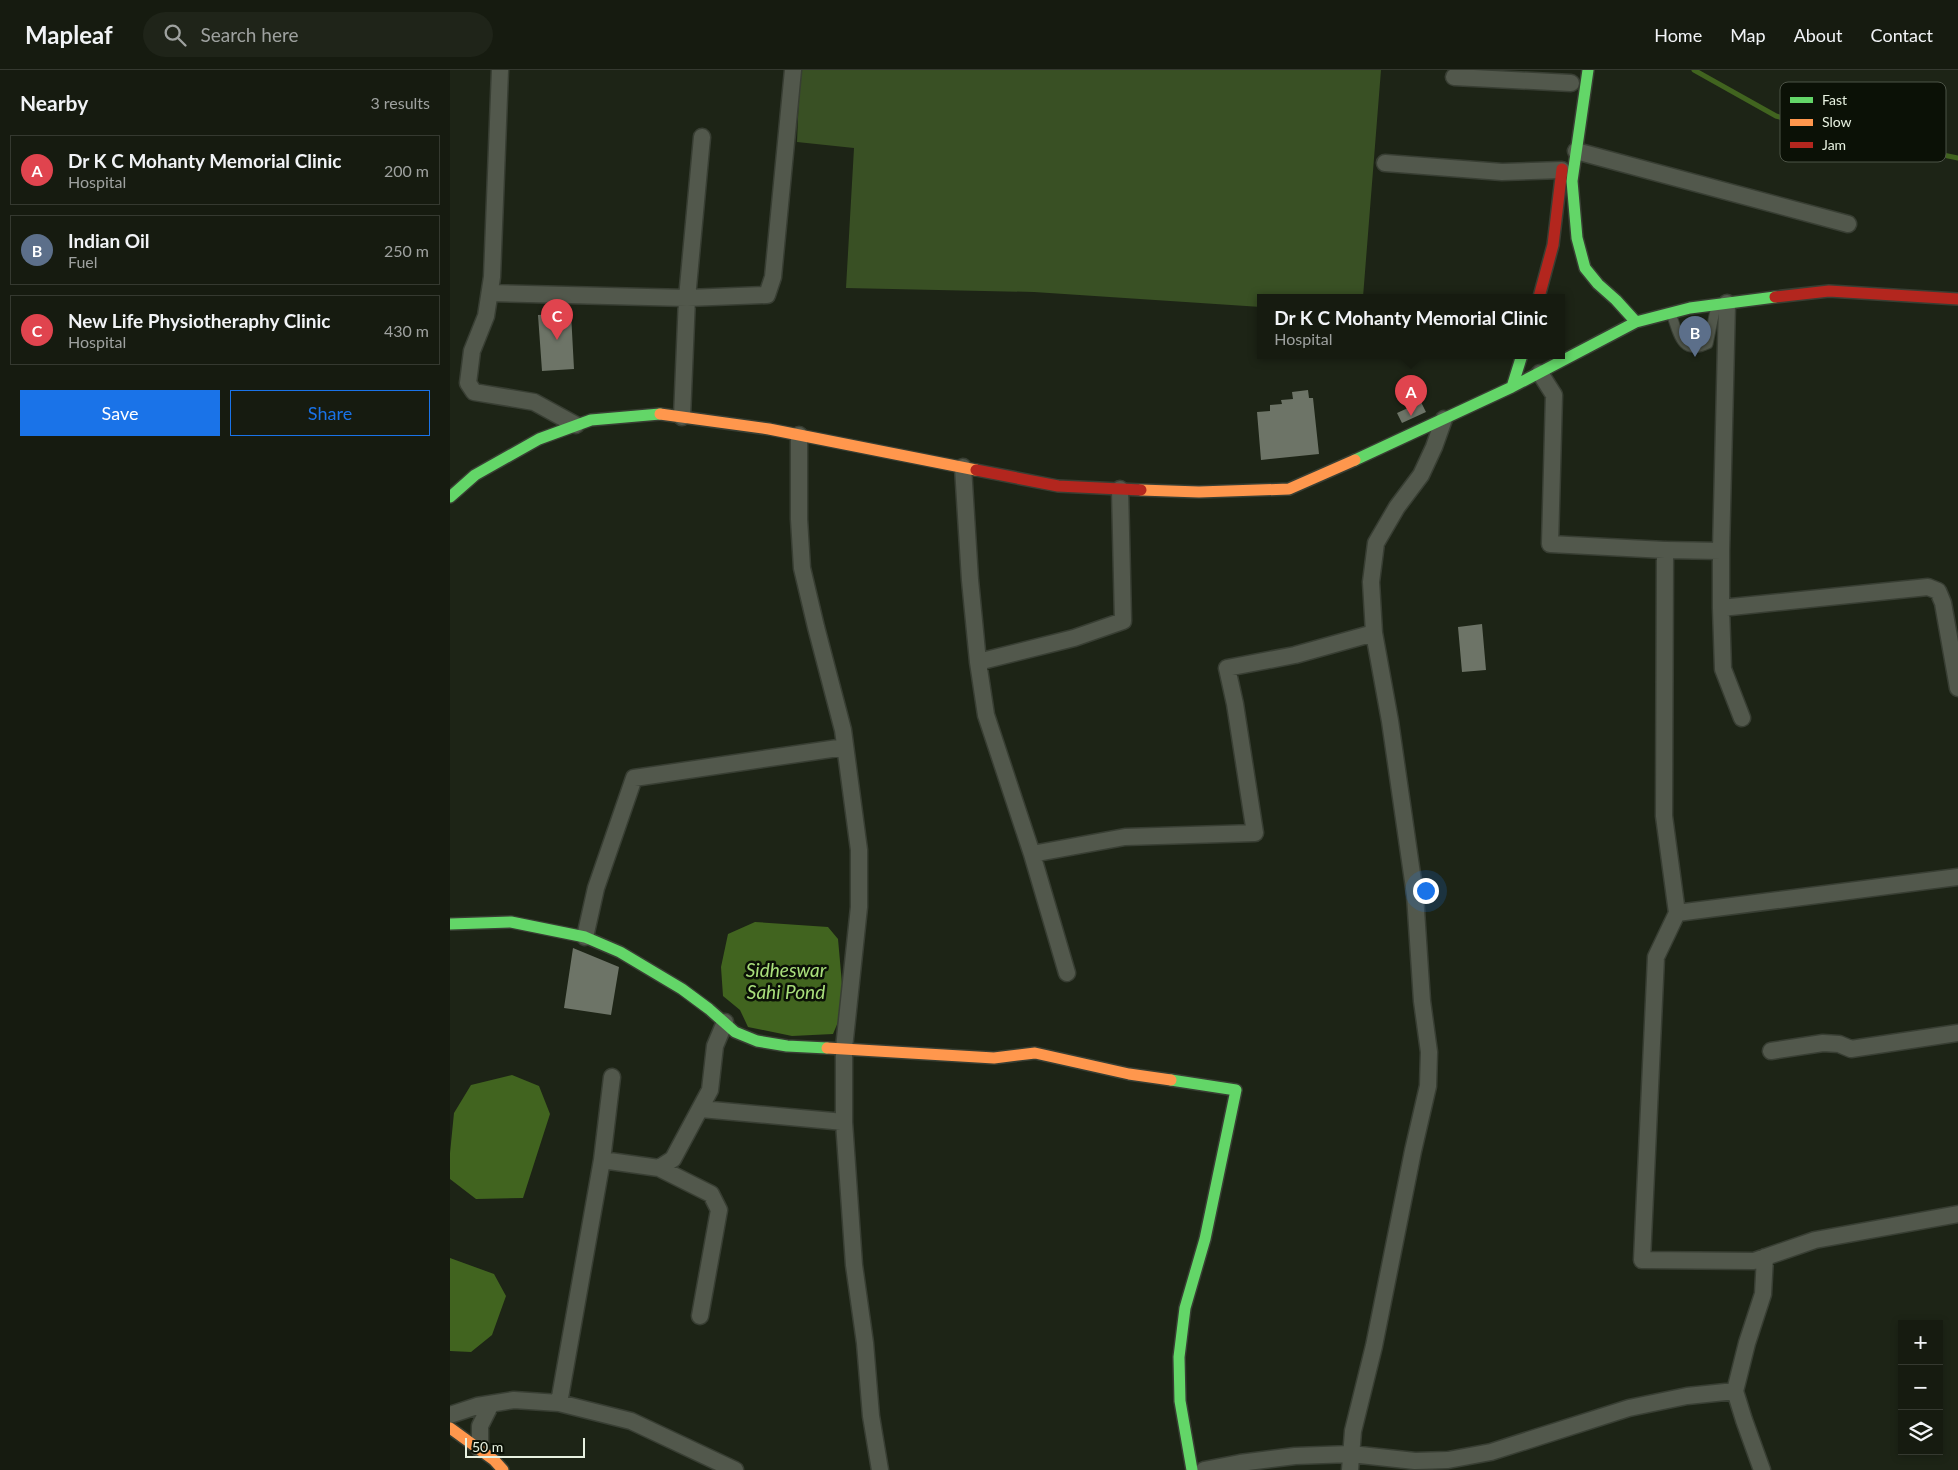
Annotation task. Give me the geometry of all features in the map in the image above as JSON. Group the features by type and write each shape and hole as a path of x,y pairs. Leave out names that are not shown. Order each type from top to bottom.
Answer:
{"street":[{"path":"500,70 492,277 486,316 472,351 468,383 474,392 534,402 576,425"},
{"path":"490,293 687,298 767,295 773,278 793,70"},
{"path":"1539,294 1553,245 1555,218 1588,70"},
{"path":"1454,77 1571,82"},
{"path":"682,417 687,298 702,137"},
{"path":"1567,160 1572,181 1577,238 1585,268 1598,284 1636,322"},
{"path":"1385,163 1502,172 1567,160 1848,224"},
{"path":"450,497 475,475 539,439 591,420 658,414 769,429 1058,486 1199,492 1289,489 1512,387 1636,322 1690,308 1829,291 1958,299"},
{"path":"1722,303 1720,551 1723,669 1742,718"},
{"path":"1512,387 1521,359"},
{"path":"1540,373 1554,395 1550,544 1720,551"},
{"path":"1350,1462 1353,1432 1374,1346 1429,1078 1429,1052 1422,1000 1415,895 1390,721 1374,633 1371,582 1376,543 1397,507 1421,474 1434,447 1444,419"},
{"path":"799,435 799,519 802,568 843,730 859,850 859,907 844,1048 844,1122 854,1265 880,1470"},
{"path":"963,467 970,580 978,662 986,715 1032,854 1067,973"},
{"path":"978,662 1074,638 1123,620 1120,489"},
{"path":"1666,550 1664,816 1677,913 1656,957 1642,1260 1754,1261 1815,1240 1958,1214"},
{"path":"1721,608 1928,587 1938,590 1943,603 1957,681"},
{"path":"1032,854 1124,838 1255,833 1235,704 1227,668 1295,655 1374,633"},
{"path":"585,937 596,888 634,778 845,747"},
{"path":"1677,913 1958,878"},
{"path":"450,924 511,922 585,937 620,952 682,989 735,1032 756,1041 787,1046 994,1058 1035,1053 1129,1074 1236,1090 1205,1239 1185,1308 1179,1357 1180,1401 1192,1470"},
{"path":"658,1168 673,1158 710,1090 715,1046 725,1022"},
{"path":"1771,1050 1823,1044 1839,1044 1851,1049 1958,1033"},
{"path":"559,1403 602,1160 612,1077"},
{"path":"701,1109 844,1122"},
{"path":"602,1160 658,1168 711,1194 719,1210 700,1316"},
{"path":"1762,1470 1736,1391 1747,1342 1763,1294 1765,1257"},
{"path":"1204,1470 1295,1456 1350,1462 1448,1460 1491,1452 1629,1408 1687,1396 1736,1391"},
{"path":"450,1415 514,1400 559,1403 631,1421 735,1470"},
{"path":"480,1450 480,1426 491,1404"},
{"path":"450,1428 494,1460 502,1470"}],"lane":[{"path":"1671,313 1682,341 1687,347 1692,349 1708,344 1722,303"}],"shaded area":[{"path":"800,70 1381,70 1363,294 1257,294 1257,307 1034,292 846,288 854,148 797,142"}],"water":[{"name":"Sidheswar Sahi Pond","path":"755,922 828,927 838,939 843,995 841,1015 833,1034 792,1036 748,1027 740,1010 723,996 721,967 728,934"},
{"path":"512,1075 539,1086 550,1114 523,1198 476,1199 450,1179 450,1153 454,1113 471,1085"},
{"path":"450,1258 494,1274 506,1296 492,1335 471,1352 450,1351"}],"building":[{"path":"571,313 574,369 542,371 538,315"},
{"path":"1308,390 1309,398 1313,398 1319,454 1261,460 1257,412 1270,411 1270,405 1282,404 1281,400 1293,399 1292,392"},
{"path":"1421,402 1426,412 1402,423 1397,413"},
{"path":"1482,624 1486,670 1462,672 1458,627"},
{"path":"573,948 619,967 611,1015 564,1008"}],"waterway":[{"path":"1694,70 1780,117"},
{"path":"1946,156 1958,158"}],"traffic: fast":[{"path":"1588,70 1572,181 1577,238 1585,268 1598,284 1636,322"},
{"path":"1355,460 1512,387 1636,322 1690,308 1775,297"},
{"path":"1512,387 1521,359"},
{"path":"450,497 475,475 539,439 591,420 660,414"},
{"path":"450,924 511,922 585,937 620,952 682,989 735,1032 757,1041 787,1046 827,1048"},
{"path":"1171,1080 1236,1090 1205,1239 1185,1308 1179,1357 1180,1401 1192,1470"}],"traffic: slow":[{"path":"660,414 769,429 976,470"},
{"path":"1141,490 1199,492 1289,489 1355,460"},
{"path":"827,1048 994,1058 1035,1053 1129,1074 1171,1080"},
{"path":"450,1428 494,1460 503,1470"}],"traffic: jam":[{"path":"1540,294 1553,245 1562,169"},
{"path":"1775,297 1829,291 1958,299"},
{"path":"976,470 1058,486 1141,490"}],"place":[{"name":"New Life Physiotheraphy Clinic","path":"557,340"},
{"name":"Indian Oil","path":"1695,357"},
{"name":"Dr K C Mohanty Memorial Clinic","path":"1411,416"}]}
